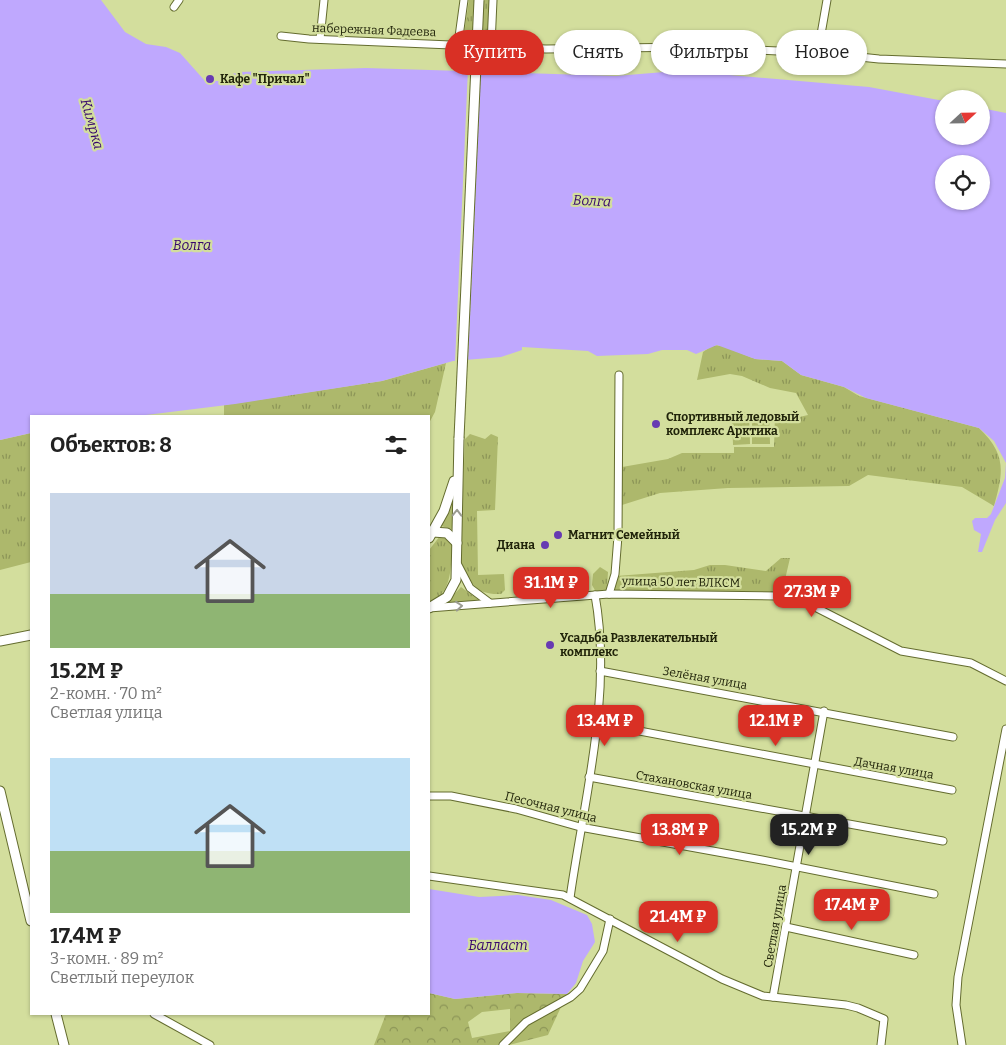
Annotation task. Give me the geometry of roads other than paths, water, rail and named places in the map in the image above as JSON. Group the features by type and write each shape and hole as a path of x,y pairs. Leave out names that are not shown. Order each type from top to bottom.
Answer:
{"main road":[{"path":"430,608 442,602 451,592 456,580 458,466 479,0"},
{"path":"431,535 448,500 458,466"},
{"path":"431,535 447,533 457,543"},
{"path":"0,641 30,635"},
{"path":"0,791 30,917"},
{"path":"56,1015 64,1045"}],"street":[{"path":"174,6 179,0"},
{"path":"320,39 324,0"},
{"path":"460,30 464,0"},
{"path":"492,30 493,0"},
{"path":"822,30 827,0"},
{"name":"набережная Фадеева","path":"281,36 445,44"},
{"name":"набережная Фадеева","path":"544,49 692,47 776,51"},
{"name":"набережная Фадеева","path":"867,58 1006,64"},
{"path":"609,594 615,574 618,540 619,375"},
{"path":"457,561 467,585 476,594 490,603"},
{"name":"улица 50 лет ВЛКСМ","path":"430,608 609,594 777,596 805,602 901,651 972,663 1006,681"},
{"path":"570,898 597,723 601,626 595,595"},
{"name":"Зелёная улица","path":"600,671 824,711 953,737"},
{"name":"Светлая улица","path":"774,997 824,711"},
{"name":"Дачная улица","path":"597,723 952,790"},
{"path":"962,1045 956,1005 958,977 1006,729"},
{"name":"Стахановская улица","path":"589,777 942,840"},
{"name":"Песочная улица","path":"430,796 451,796 516,809 580,827 934,894"},
{"path":"430,876 563,894 722,979 763,996 846,1005 884,1019 881,1045"},
{"path":"503,1045 526,1022 572,997 580,989 602,951 610,919"},
{"path":"786,928 914,955"},
{"path":"156,1015 210,1045"}],"water":[{"name":"Волга","path":"0,0 101,0 125,32 146,44 166,47 180,53 205,81 223,81 229,75 239,72 366,68 445,71 445,75 544,74 616,76 651,73 651,75 729,75 869,87 935,99 935,145 990,145 990,110 1006,113 1006,463 994,441 979,428 866,398 844,387 801,375 782,361 755,359 717,345 696,354 687,350 662,350 648,354 597,356 588,351 522,347 522,350 501,357 453,361 382,381 235,404 146,415 30,415 30,433 0,440"},
{"path":"1006,463 1006,503 995,520 982,552 978,552 981,534 974,530 972,521 975,518 987,518 991,514 1005,478"},
{"name":"Балласт","path":"430,889 479,897 518,895 551,900 587,915 592,924 595,942 583,961 576,983 567,994 517,993 455,999 430,993"}],"place":[{"name":"Кафе \"Причал\"","path":"210,79"},
{"name":"Спортивный ледовый комплекс Арктика","path":"656,424"},
{"name":"Магнит Семейный","path":"558,535"},
{"name":"Диана","path":"545,545"},
{"name":"Усадьба Развлекательный комплекс","path":"550,645"}],"water label":[{"name":"Кимрка","path":"92,124"}]}
